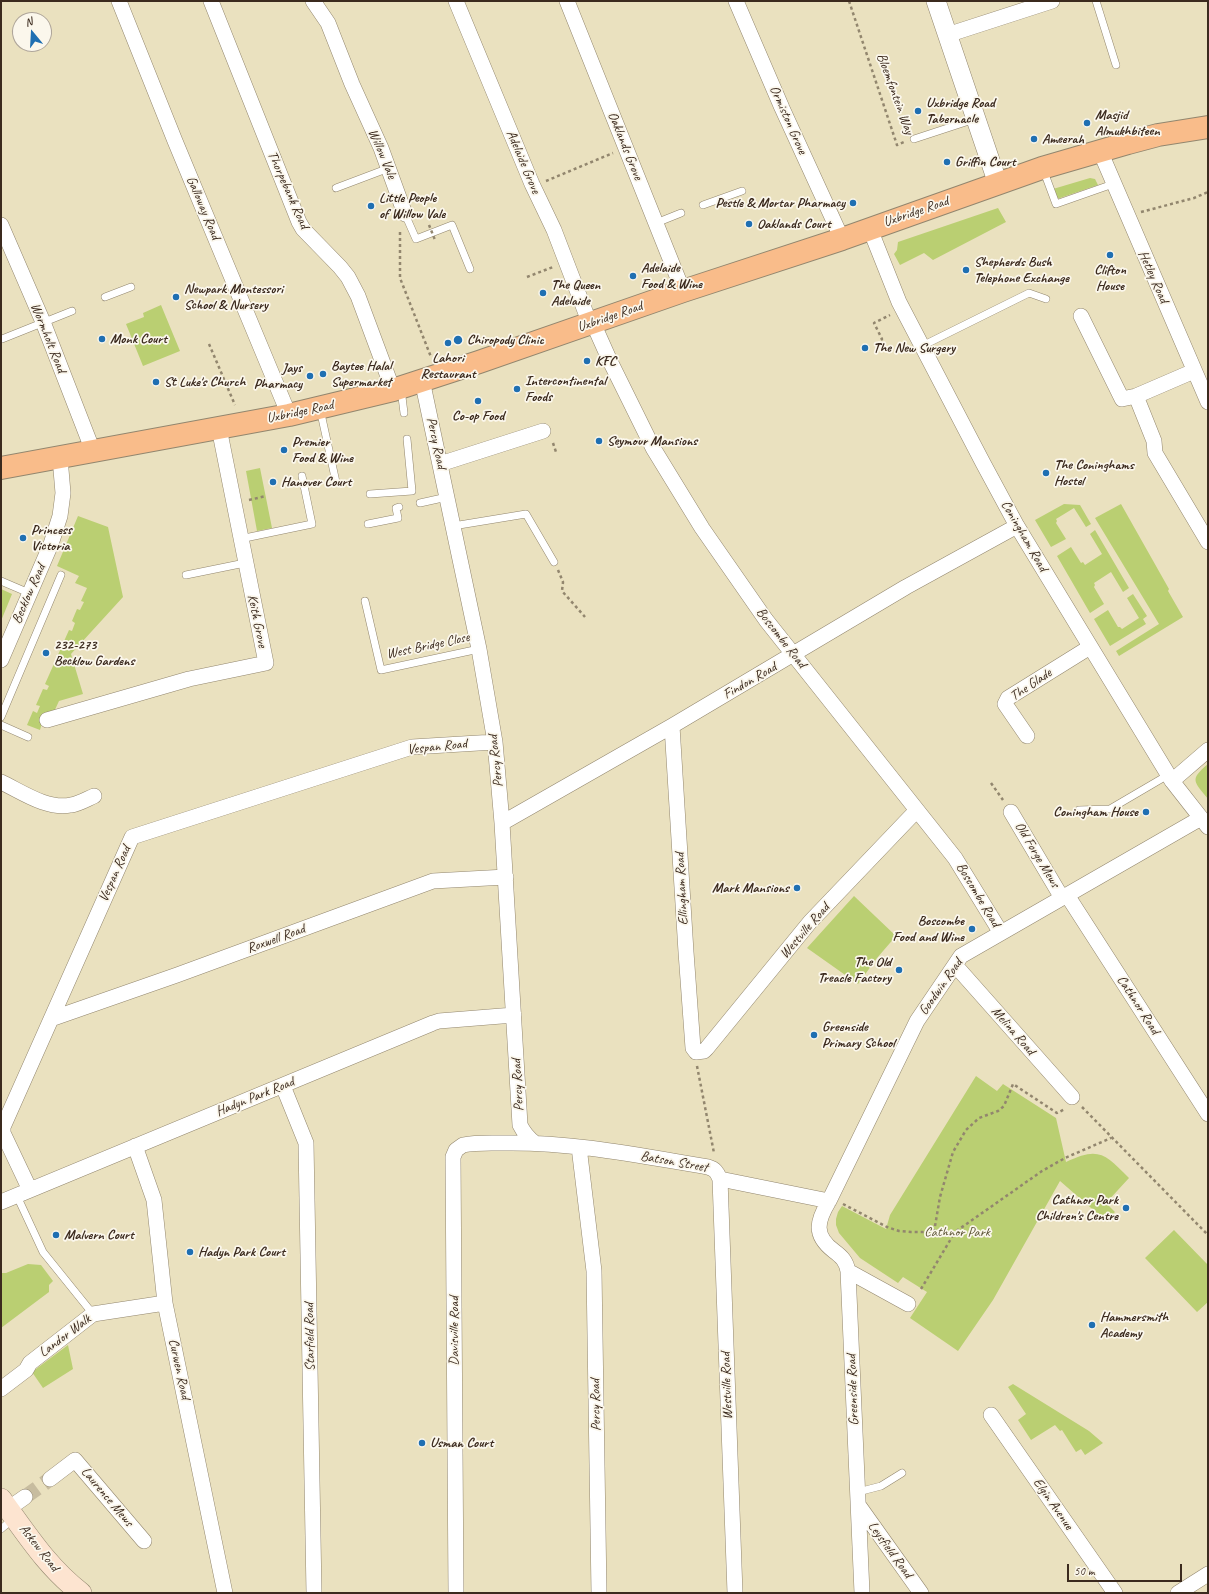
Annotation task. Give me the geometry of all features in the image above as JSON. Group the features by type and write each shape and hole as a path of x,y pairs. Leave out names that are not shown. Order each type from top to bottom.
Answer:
{"main road":[{"name":"Uxbridge Road","path":"1,468 289,415 397,388 870,229 1042,168 1100,150 1158,136 1208,127"},
{"name":"Askew Road","path":"6,1514 66,1581 81,1593"}],"street":[{"name":"Galloway Road","path":"119,1 178,148 289,415"},
{"name":"Thorpebank Road","path":"211,1 303,229 340,266 348,277 358,296 397,388"},
{"name":"Willow Vale","path":"313,1 328,23 352,84 389,168 405,214"},
{"name":"Adelaide Grove","path":"456,1 529,176 554,230 591,323"},
{"name":"Oaklands Grove","path":"567,1 683,291"},
{"name":"Ormiston Grove","path":"736,1 782,108 842,238"},
{"path":"936,1 998,184"},
{"path":"947,34 1052,1"},
{"name":"Hetley Road","path":"1100,150 1113,184 1208,402"},
{"name":"Wormholt Road","path":"1,226 43,322 93,452"},
{"name":"Coningham Road","path":"870,229 903,309 1017,526 1170,778 1205,823"},
{"path":"1081,316 1122,399 1136,396 1194,371"},
{"name":"Boscombe Road","path":"591,323 631,405 676,486 741,586 793,655 955,858 1001,933"},
{"name":"Percy Road","path":"422,380 480,648 495,742 506,877 520,1125 528,1138 535,1143"},
{"path":"1136,396 1154,440 1155,453 1208,542"},
{"name":"Keith Grove","path":"47,720 189,679 266,663 240,539 220,428"},
{"path":"440,464 542,431"},
{"name":"Becklow Road","path":"1,660 51,544 60,516 63,493 60,458"},
{"name":"Findon Road","path":"502,823 672,726 906,587 1017,526"},
{"name":"The Glade","path":"1027,736 1005,704 1008,698 1090,647"},
{"name":"Ellingham Road","path":"672,726 693,1048 696,1052"},
{"name":"Vespan Road","path":"23,1193 3,1133 3,1127 132,837 412,747 495,742"},
{"path":"1170,778 1208,750"},
{"path":"1,782 46,803 58,806 71,806 94,796"},
{"name":"Westville Road","path":"696,1052 704,1051 708,1048 810,922 917,810"},
{"name":"Old Forge Mews","path":"1011,812 1065,897"},
{"name":"Goodwin Road","path":"830,1199 917,1021 961,956 1065,897 1205,823"},
{"name":"Roxwell Road","path":"50,1019 177,975 433,881 506,877"},
{"name":"Cathnor Road","path":"1065,897 1208,1114"},
{"name":"Melina Road","path":"955,965 1074,1099"},
{"name":"Hadyn Park Road","path":"1,1202 433,1023 440,1021 514,1015"},
{"name":"Starfield Road","path":"283,1086 306,1143 314,1593"},
{"name":"Batson Street","path":"535,1143 579,1147 716,1174 830,1199"},
{"name":"Davisville Road","path":"456,1593 453,1157 456,1150 463,1144 535,1143"},
{"name":"Curwen Road","path":"135,1146 154,1200 165,1303 225,1593"},
{"name":"Percy Road","path":"579,1147 594,1271 599,1593"},
{"name":"Westville Road","path":"716,1174 735,1593"},
{"name":"Greenside Road","path":"830,1199 820,1216 818,1226 826,1245 842,1256 847,1264 848,1271 862,1593"},
{"path":"848,1271 908,1304"},
{"name":"Landor Walk","path":"1,1389 26,1370 30,1363 93,1314 165,1303"},
{"name":"Elgin Avenue","path":"991,1415 1115,1593"},
{"name":"Laurence Mews","path":"50,1479 75,1460 144,1540"},
{"path":"6,1514 25,1497"},
{"name":"Leysfield Road","path":"858,1499 921,1593"},
{"path":"1178,1593 1208,1574"}],"lane":[{"path":"1096,1 1116,65"},
{"name":"Bloemfontein Way","path":"914,139 975,119"},
{"path":"336,188 389,168"},
{"path":"1042,168 1056,204 1113,184"},
{"path":"703,205 742,191"},
{"path":"656,223 681,213"},
{"path":"405,214 416,239 452,225 470,269"},
{"path":"106,297 131,287"},
{"path":"922,346 1029,292 1046,299"},
{"path":"2,339 72,312"},
{"path":"397,388 404,413"},
{"path":"320,408 336,482"},
{"path":"370,494 412,491 407,439"},
{"path":"240,539 312,524 302,476"},
{"path":"420,503 447,497"},
{"path":"368,524 398,518 396,508 399,507"},
{"path":"453,526 526,514 554,562"},
{"path":"186,575 245,563"},
{"path":"1,717 61,575"},
{"path":"1,581 29,593"},
{"name":"West Bridge Close","path":"365,601 381,670 480,648"},
{"path":"1,725 28,737"},
{"path":"1079,810 1110,809 1170,778"},
{"path":"23,1193 43,1252 93,1314"},
{"path":"858,1499 902,1473"}],"path":[{"name":"Bloemfontein Way","path":"849,1 897,145 914,139"},
{"path":"545,181 614,152"},
{"path":"1139,213 1194,198 1208,192"},
{"path":"405,214 399,220 400,278 431,357"},
{"path":"429,225 435,240"},
{"path":"527,277 557,266"},
{"path":"881,340 882,339 874,323 903,309"},
{"path":"209,344 235,405"},
{"path":"248,500 266,496"},
{"path":"554,562 563,582 562,591 585,617"},
{"path":"991,783 1011,812"},
{"path":"696,1052 697,1069 716,1161 716,1174"},
{"path":"934,1232 940,1197 953,1152 966,1130 974,1122 979,1118 998,1111 1004,1106 1013,1084 1057,1113 1074,1099 1208,1235"},
{"path":"921,1289 956,1232 1042,1171 1065,1158 1112,1138"},
{"path":"830,1199 887,1227 900,1231 956,1232"}],"green space":[{"path":"1090,178 1095,179 1098,185 1057,199 1053,189"},
{"path":"998,208 1006,222 933,260 924,253 900,265 894,254 897,250 898,242"},
{"path":"161,305 180,351 143,366 126,324 144,317 143,313"},
{"path":"260,468 272,528 257,531 246,471"},
{"path":"1064,504 1080,505 1091,524 1086,527 1074,508 1056,519 1056,523 1066,539 1051,547 1035,520"},
{"path":"1121,504 1183,617 1119,656 1116,651 1159,624 1095,518"},
{"path":"78,516 108,527 123,597 71,654 83,694 59,701 53,714 45,712 40,730 27,725 33,711 37,713 40,706 36,705 43,689 47,690 49,686 45,684 69,630 72,631 75,623 72,621 77,609 80,610 84,602 81,601 87,588 75,583 79,576 57,566"},
{"path":"1095,530 1129,588 1123,592 1111,572 1094,583 1094,587 1104,604 1090,613 1057,556 1071,547 1081,563 1083,562 1085,565 1102,554 1090,534"},
{"path":"1,589 12,594 1,621"},
{"path":"1133,594 1147,616 1143,619 1146,624 1110,646 1094,619 1108,610 1118,627 1122,629 1139,618 1127,598"},
{"path":"1208,764 1208,799 1199,788 1196,777"},
{"path":"854,896 896,936 877,958 858,984 807,948"},
{"name":"Cathnor Park","path":"976,1076 997,1091 1003,1084 1056,1118 1066,1162 1086,1154 1101,1155 1114,1163 1129,1178 1106,1203 1115,1212 1106,1221 1060,1181 993,1300 958,1351 910,1318 927,1292 903,1277 898,1283 860,1258 839,1233 836,1225 836,1219 842,1206 886,1229 890,1215"},
{"path":"1174,1230 1208,1265 1208,1302 1197,1312 1145,1258"},
{"path":"28,1264 41,1265 53,1281 49,1285 49,1292 1,1328 1,1273 6,1273"},
{"path":"68,1345 73,1369 43,1388 32,1372"},
{"path":"1013,1384 1089,1431 1103,1443 1085,1455 1081,1449 1076,1452 1062,1430 1060,1431 1055,1425 1031,1440 1018,1420 1026,1414 1008,1387"}],"tunnel":[{"path":"25,1497 50,1479"}],"place":[{"name":"Uxbridge Road Tabernacle","path":"918,111"},
{"name":"Masjid Almukhbiteen","path":"1087,123"},
{"name":"Ameerah","path":"1034,139"},
{"name":"Griffin Court","path":"947,162"},
{"name":"Pestle & Mortar Pharmacy","path":"853,203"},
{"name":"Little People of Willow Vale","path":"371,206"},
{"name":"Oaklands Court","path":"749,224"},
{"name":"Clifton House","path":"1110,255"},
{"name":"Shepherds Bush Telephone Exchange","path":"966,270"},
{"name":"Adelaide Food & Wine","path":"633,276"},
{"name":"The Queen Adelaide","path":"543,293"},
{"name":"Newpark Montessori School & Nursery","path":"176,297"},
{"name":"Monk Court","path":"102,339"},
{"name":"Chiropody Clinic","path":"458,340"},
{"name":"Lahori Restaurant","path":"448,343"},
{"name":"The New Surgery","path":"865,348"},
{"name":"KFC","path":"587,361"},
{"name":"Baytee Halal Supermarket","path":"323,374"},
{"name":"Jays Pharmacy","path":"310,376"},
{"name":"St Luke's Church","path":"156,382"},
{"name":"Intercontinental Foods","path":"517,389"},
{"name":"Co-op Food","path":"478,401"},
{"name":"Seymour Mansions","path":"599,441"},
{"name":"Premier Food & Wine","path":"284,450"},
{"name":"The Coninghams Hostel","path":"1046,473"},
{"name":"Hanover Court","path":"273,482"},
{"name":"Princess Victoria","path":"23,538"},
{"name":"232-273 Becklow Gardens","path":"46,653"},
{"name":"Coningham House","path":"1146,812"},
{"name":"Mark Mansions","path":"797,888"},
{"name":"Boscombe Food and Wine","path":"972,929"},
{"name":"The Old Treacle Factory","path":"899,970"},
{"name":"Greenside Primary School","path":"814,1035"},
{"name":"Cathnor Park Children's Centre","path":"1126,1208"},
{"name":"Malvern Court","path":"56,1235"},
{"name":"Hadyn Park Court","path":"190,1252"},
{"name":"Hammersmith Academy","path":"1092,1325"},
{"name":"Usman Court","path":"422,1443"}]}
